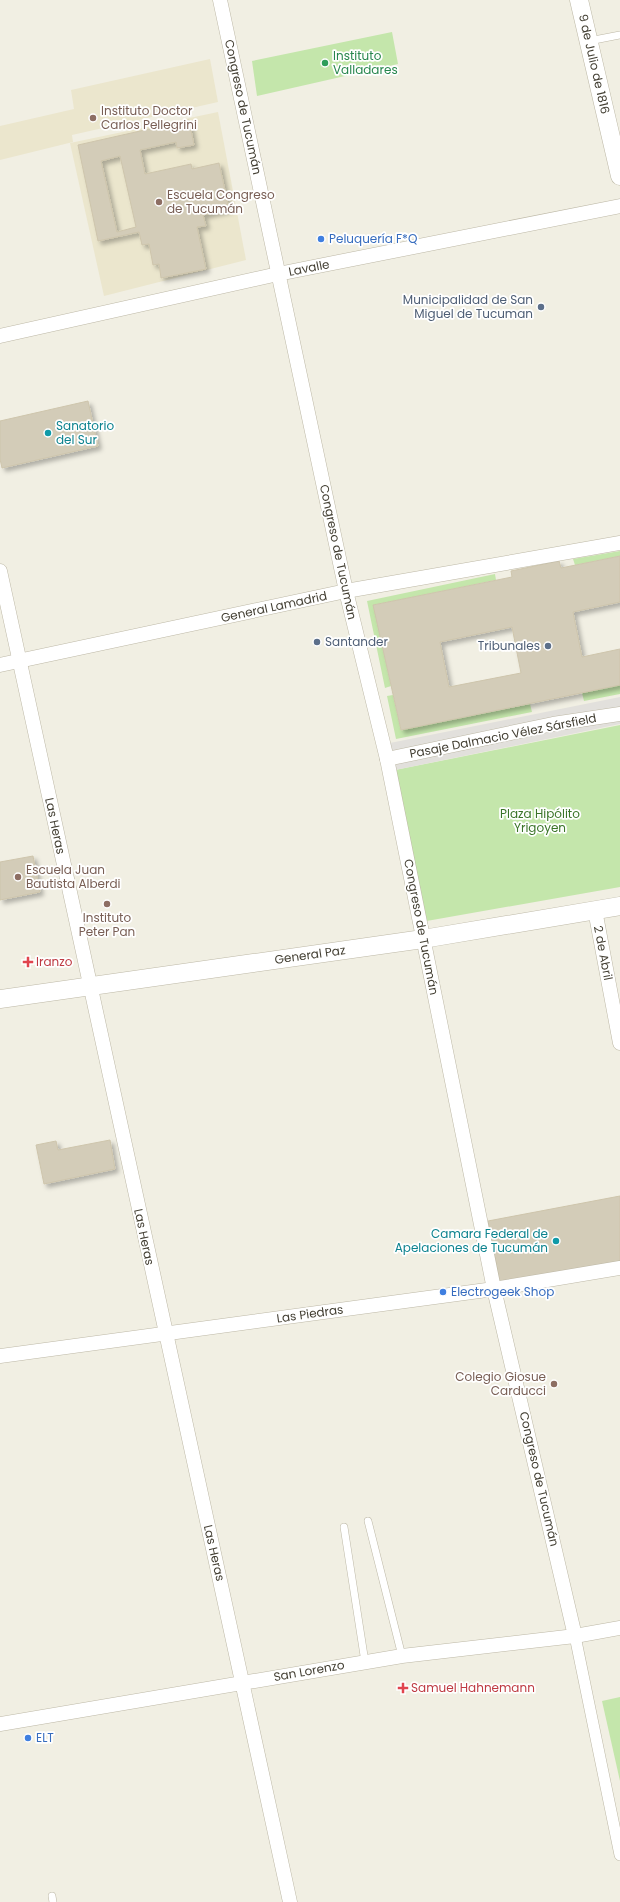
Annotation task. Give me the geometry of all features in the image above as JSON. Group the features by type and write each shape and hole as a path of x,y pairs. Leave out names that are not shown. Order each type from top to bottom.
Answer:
{"street":[{"name":"Congreso de Tucumán","path":"220,0 346,591 386,759 494,1289 575,1636 620,1855"},
{"name":"9 de Julio de 1816","path":"579,0 620,176"},
{"name":"Lavalle","path":"0,336 278,274 620,206"},
{"name":"General Lamadrid","path":"0,665 346,591 620,543"},
{"name":"Las Heras","path":"0,571 165,1334 243,1682 290,1902"},
{"name":"Pasaje Dalmacio Vélez Sársfield","path":"386,759 552,724 620,714"},
{"name":"General Paz","path":"0,999 423,939 620,906"},
{"name":"2 de Abril","path":"595,910 620,1043"},
{"name":"Las Piedras","path":"0,1356 494,1289 620,1268"},
{"name":"San Lorenzo","path":"0,1724 402,1656 575,1636 620,1628"}],"lane":[{"path":"589,41 620,35"},
{"path":"368,1521 402,1656"},
{"path":"344,1527 365,1662"}],"shaded area":[{"name":"Instituto Doctor Carlos Pellegrini","path":"210,59 218,102 72,135 73,142 0,160 0,126 74,109 71,90"},
{"name":"Escuela Congreso de Tucumán","path":"218,112 246,260 104,296 70,143"},
{"path":"620,697 620,724 395,770 390,743"}],"green space":[{"name":"Instituto Valladares","path":"392,32 398,64 257,96 252,61"},
{"path":"620,551 620,556 575,565 573,559"},
{"path":"495,574 496,580 374,605 391,686 385,688 367,601"},
{"path":"620,685 620,694 584,701 582,693"},
{"path":"393,695 401,730 530,704 532,712 396,739 387,696"},
{"name":"Plaza Hipólito Yrigoyen","path":"620,725 620,887 421,922 395,770"},
{"path":"620,1697 620,1781 602,1701"}],"building":[{"path":"189,120 194,145 177,148 176,142 140,150 145,174 191,164 192,169 219,163 229,209 203,215 206,226 197,227 206,269 161,278 159,264 153,265 149,244 142,245 139,232 98,241 78,145","holes":["120,156 136,227 117,232 101,161"]},
{"name":"Sanatorio del Sur","path":"88,401 98,446 2,468 0,459 0,421"},
{"name":"Tribunales","path":"620,556 620,602 573,612 582,657 620,649 620,685 401,730 373,605 512,577 511,571 559,561 561,568","holes":["512,627 521,673 449,687 440,642"]},
{"name":"Escuela Juan Bautista Alberdi","path":"33,856 40,892 0,900 0,862"},
{"path":"110,1140 115,1169 44,1184 36,1145 56,1141 58,1150"},
{"name":"Camara Federal de Apelaciones de Tucumán","path":"620,1196 620,1261 500,1284 488,1221"}],"place":[{"name":"Instituto Valladares","path":"325,63"},
{"name":"Instituto Doctor Carlos Pellegrini","path":"93,118"},
{"name":"Escuela Congreso de Tucumán","path":"159,202"},
{"name":"Peluquería F*Q","path":"321,239"},
{"name":"Municipalidad de San Miguel de Tucuman","path":"541,307"},
{"name":"Sanatorio del Sur","path":"48,433"},
{"name":"Santander","path":"317,642"},
{"name":"Tribunales","path":"548,646"},
{"name":"Escuela Juan Bautista Alberdi","path":"18,877"},
{"name":"Instituto Peter Pan","path":"107,904"},
{"name":"Iranzo","path":"28,962"},
{"name":"Camara Federal de Apelaciones de Tucumán","path":"556,1241"},
{"name":"Electrogeek Shop","path":"443,1292"},
{"name":"Colegio Giosue Carducci","path":"554,1384"},
{"name":"Samuel Hahnemann","path":"403,1688"},
{"name":"ELT","path":"28,1738"}]}
